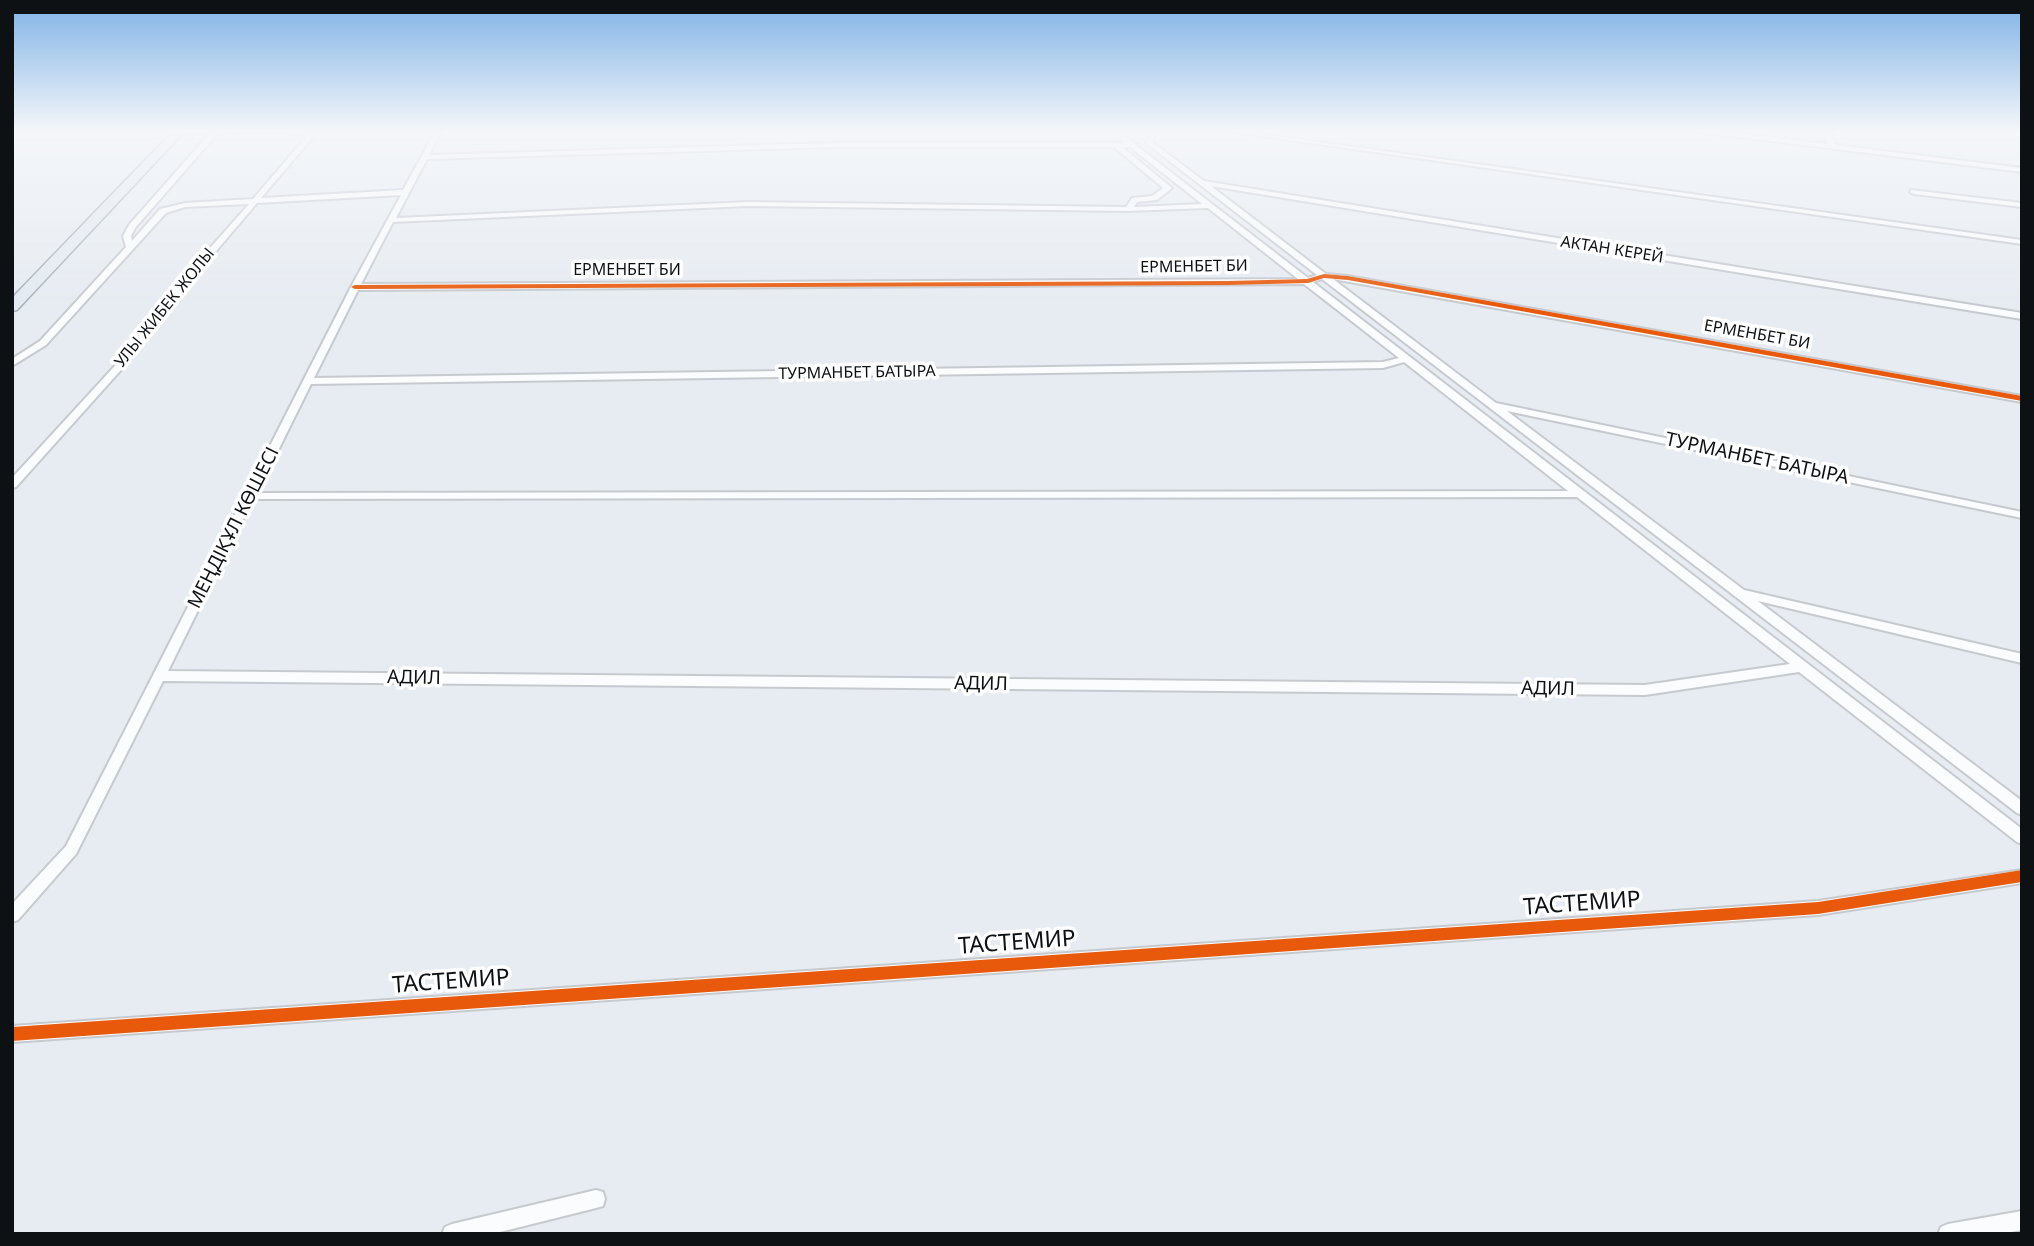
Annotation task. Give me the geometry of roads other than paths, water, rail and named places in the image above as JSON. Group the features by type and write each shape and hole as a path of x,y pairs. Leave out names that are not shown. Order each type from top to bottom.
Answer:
{"highway":[{"path":"12,307 130,188"}],"street":[{"path":"129,246 127,236 132,227 164,188"},
{"name":"УЛЫ ЖИБЕК ЖОЛЫ","path":"12,485 125,359 264,188"},
{"name":"МЕҢДІҚҰЛ КӨШЕСІ","path":"12,915 71,850 307,381 409,188"},
{"path":"1128,209 1135,200 1154,198 1168,188"},
{"path":"1188,188 2022,838"},
{"path":"1209,188 2022,809"},
{"name":"АКТАН КЕРЕЙ","path":"1234,188 2022,316"},
{"path":"1637,188 2022,242"},
{"path":"12,363 43,343 163,211 253,201 407,192"},
{"path":"1914,192 2022,205"},
{"path":"392,220 748,204 1128,209 1211,206"},
{"name":"ЕРМЕНБЕТ БИ","path":"355,287 1308,281 1324,276 1349,278 2022,399"},
{"name":"ТУРМАНБЕТ БАТЫРА","path":"307,381 1383,365 1406,359"},
{"name":"ТУРМАНБЕТ БАТЫРА","path":"1492,404 2022,515"},
{"path":"250,496 1578,494"},
{"path":"1739,592 2022,659"},
{"name":"АДИЛ","path":"159,676 1645,690 1802,667"},
{"name":"ТАСТЕМИР","path":"12,1034 1818,908 2022,876"},
{"path":"452,1234 596,1199"},
{"path":"1948,1234 2022,1220"}]}
